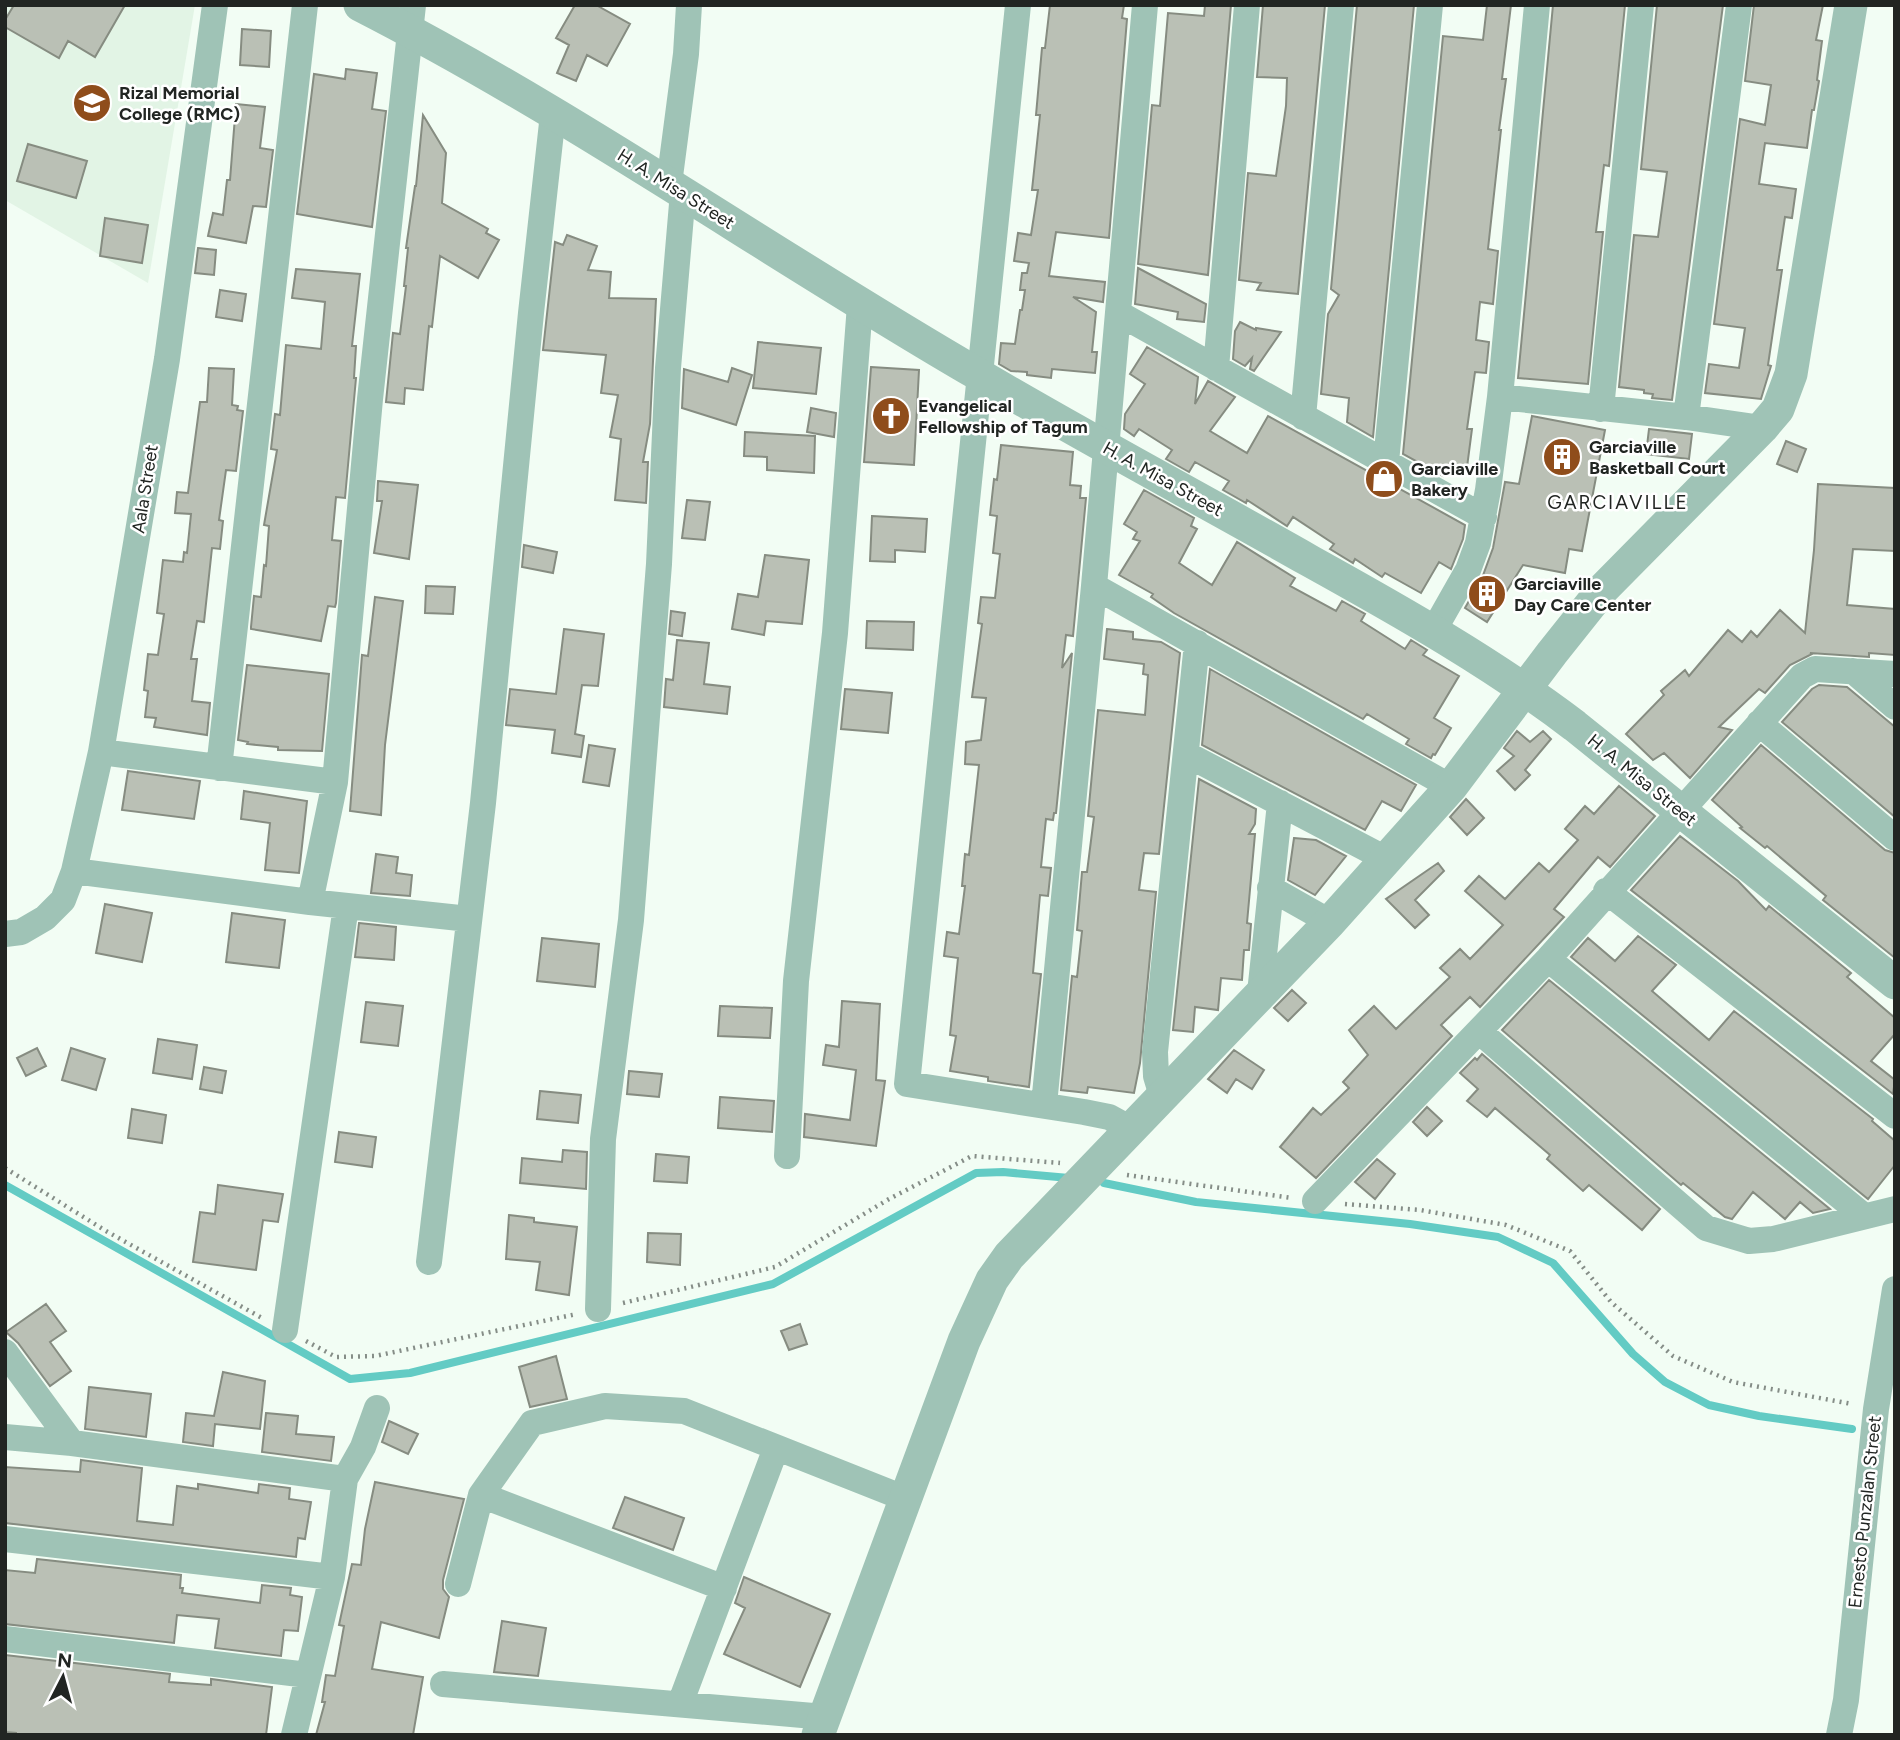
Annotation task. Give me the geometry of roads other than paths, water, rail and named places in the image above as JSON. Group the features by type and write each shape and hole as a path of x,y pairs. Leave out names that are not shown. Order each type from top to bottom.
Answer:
{"street":[{"name":"Aala Street","path":"5,934 20,932 45,918 63,900 75,870 101,752 167,359 215,5"},
{"path":"219,768 305,5"},
{"name":"H. A. Misa Street","path":"360,5 412,18 553,114 676,188 860,305 980,376 1434,630 1526,689 1895,983"},
{"path":"598,1309 603,1139 631,920 659,564 676,188 689,5"},
{"path":"1018,5 907,1084 1110,1117 1131,1129"},
{"path":"1044,1105 1146,5"},
{"path":"1216,368 1247,5"},
{"path":"1303,417 1341,5"},
{"path":"1386,463 1430,5"},
{"path":"1434,630 1468,570 1484,517 1500,397 1537,5"},
{"path":"1601,409 1641,5"},
{"path":"1686,417 1740,5"},
{"path":"443,1684 680,1704 822,1726 964,1341 992,1280 1027,1236 1330,922 1451,787 1603,589 1778,409 1791,374 1851,5"},
{"path":"310,902 334,782 369,412 412,18"},
{"path":"429,1262 484,803 553,114"},
{"path":"787,1156 796,981 835,633 860,305"},
{"path":"1118,313 1484,517"},
{"path":"1500,397 1762,428"},
{"path":"1094,586 1451,787"},
{"path":"1162,1096 1156,1076 1155,1052 1197,643"},
{"path":"1315,1201 1548,959 1606,891 1807,672 1815,669 1895,674"},
{"path":"1853,671 1895,707"},
{"path":"1759,723 1895,838"},
{"path":"101,752 334,782"},
{"path":"1186,754 1386,859"},
{"path":"1259,993 1280,803"},
{"path":"75,870 310,902 469,919"},
{"path":"1270,888 1330,922"},
{"path":"1606,891 1895,1116"},
{"path":"285,1330 346,906"},
{"path":"1548,959 1864,1216"},
{"path":"1480,1032 1706,1228 1749,1241 1773,1239 1895,1209"},
{"name":"Ernesto Punzalan Street","path":"1839,1735 1846,1700 1882,1419 1895,1289"},
{"path":"5,1353 72,1443"},
{"path":"458,1584 481,1494 532,1423 605,1406 684,1411 905,1498"},
{"path":"294,1735 332,1577 345,1479 363,1447 377,1409"},
{"path":"5,1437 72,1443 345,1479"},
{"path":"680,1704 776,1448"},
{"path":"481,1494 724,1588"},
{"path":"5,1539 332,1577"},
{"path":"5,1639 308,1675"}],"waterway":[{"path":"5,1185 350,1379 410,1373 773,1284 976,1173 1003,1172 1069,1178"},
{"path":"1104,1183 1196,1202 1410,1224 1498,1237 1553,1263 1633,1354 1665,1382 1709,1405 1759,1416 1852,1429"}],"place":[{"name":"Rizal Memorial College (RMC)","path":"92,103"},
{"name":"Evangelical Fellowship of Tagum","path":"891,416"},
{"name":"Garciaville Basketball Court","path":"1562,457"},
{"name":"Garciaville Bakery","path":"1384,479"},
{"name":"Garciaville Day Care Center","path":"1487,594"}],"district":[{"name":"GARCIAVILLE","path":"1618,502"}]}
